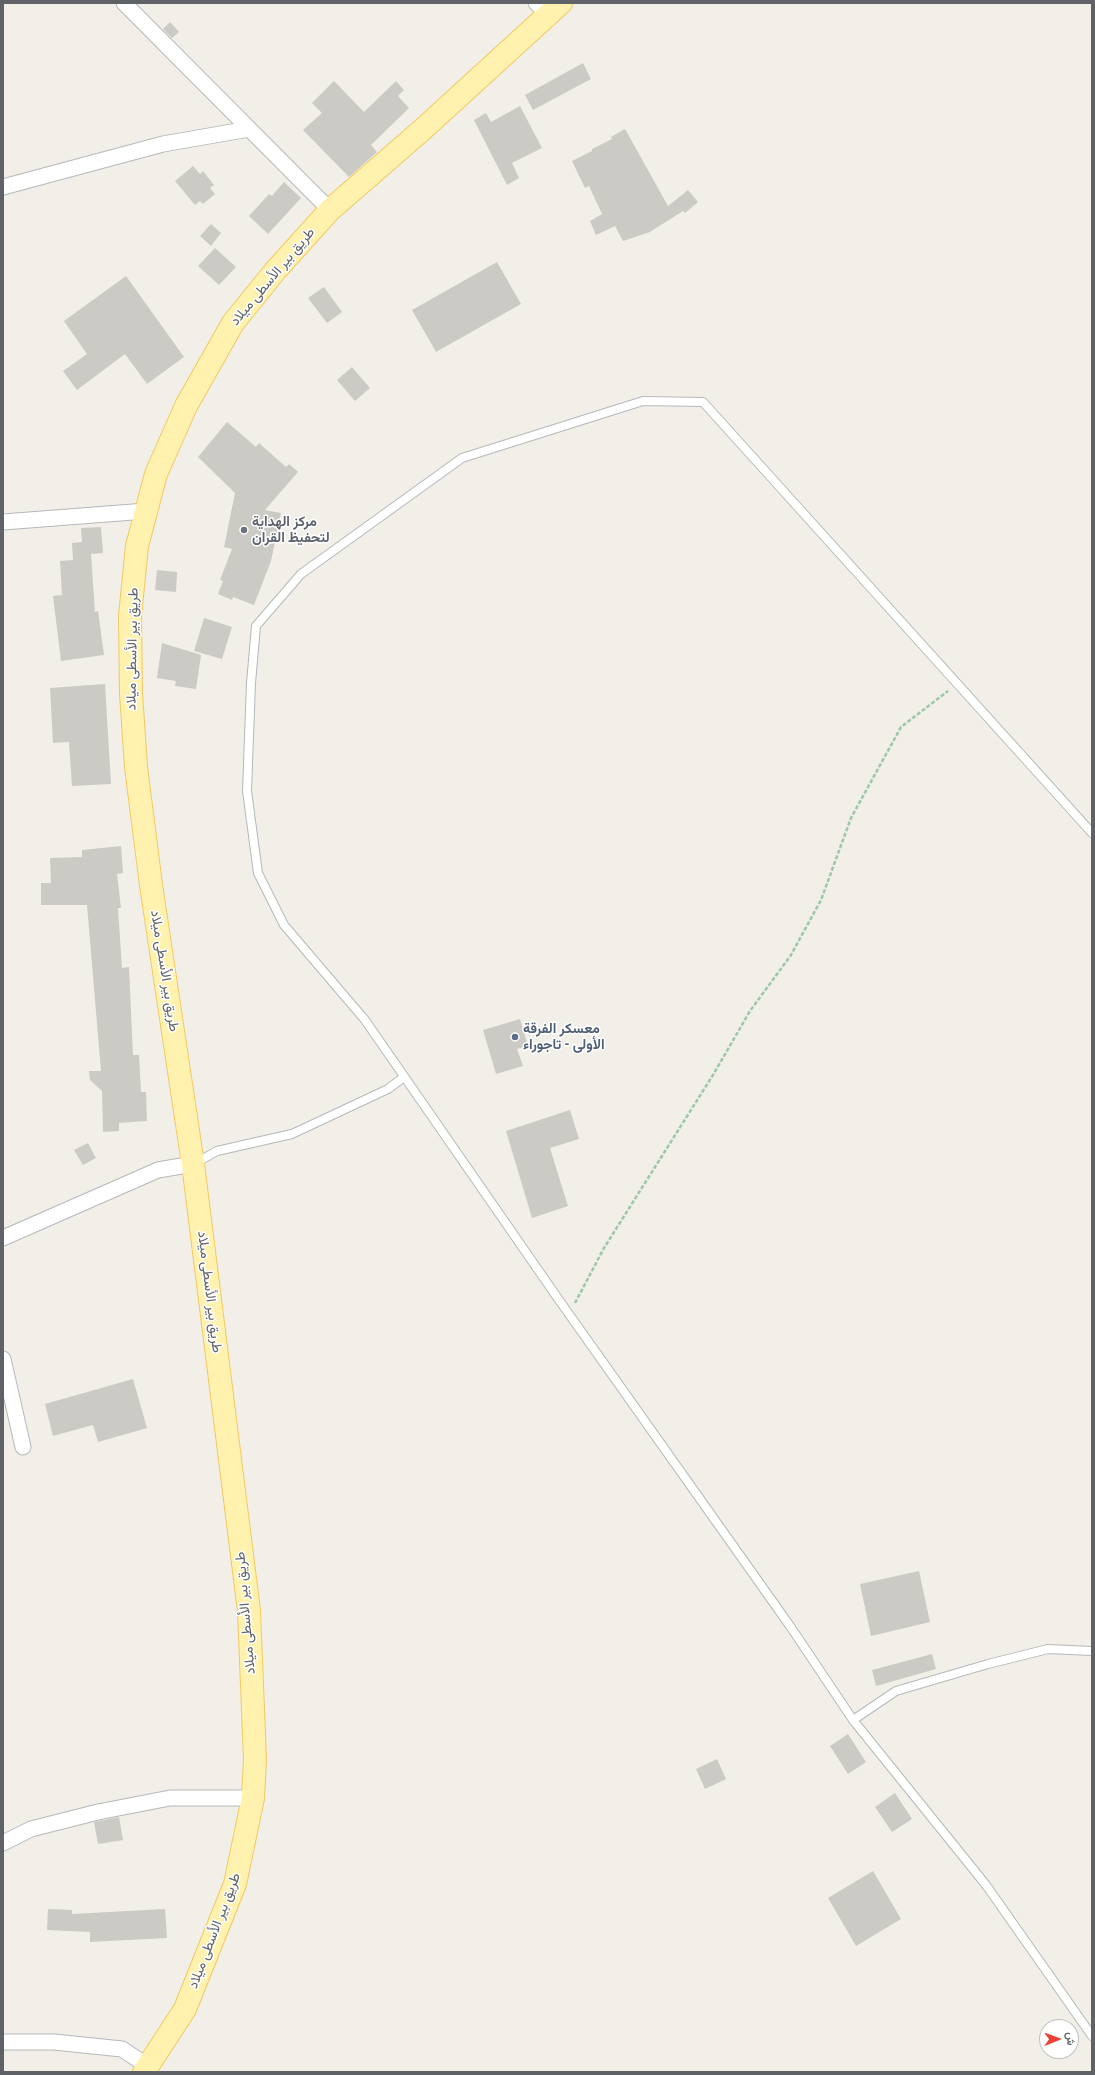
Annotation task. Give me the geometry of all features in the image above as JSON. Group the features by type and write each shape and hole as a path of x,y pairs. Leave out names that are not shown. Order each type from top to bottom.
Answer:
{"main road":[{"name":"طريق بير الأسطى ميلاد","path":"147,2070 185,2009 235,1884 253,1798 255,1759 249,1611 193,1164 152,892 136,767 131,693 130,616 137,546 156,474 186,406 233,323 275,271 330,210 422,130 548,7"}],"street":[{"path":"124,3 330,210"},
{"path":"3,187 163,144 249,129"},
{"path":"3,522 146,511"},
{"path":"3,1238 158,1170 193,1164"},
{"path":"3,1359 23,1447"},
{"path":"3,1844 31,1829 98,1812 170,1798 253,1798"},
{"path":"3,2042 54,2042 122,2049 147,2070"}],"lane":[{"path":"1092,833 703,402 643,402 462,458 301,574 256,626 251,682 247,791 258,872 284,925 365,1020 559,1300 790,1626 853,1720 986,1885 1092,2036"},
{"path":"193,1164 216,1151 292,1134 388,1089 404,1077"},
{"path":"853,1720 896,1691 988,1664 1048,1649 1092,1651"}],"path":[{"path":"574,1306 604,1248 713,1075 750,1011 791,955 821,900 851,818 901,727 958,683"}],"building":[{"path":"170,22 179,32 172,38 163,29"},
{"path":"583,63 591,79 533,110 525,95"},
{"path":"334,81 364,112 396,81 404,90 398,96 409,108 371,145 377,152 349,177 303,130 322,113 312,103"},
{"path":"520,106 542,148 512,163 519,178 507,185 474,120 486,113 491,122"},
{"path":"625,129 668,206 688,190 698,202 685,213 683,211 650,232 623,241 615,226 596,235 590,221 602,214 589,186 585,188 572,161 612,139 611,137"},
{"path":"193,166 200,174 203,171 214,185 210,188 215,194 203,204 200,201 195,205 175,181"},
{"path":"284,182 301,198 268,234 249,216 269,194 272,196"},
{"path":"211,224 221,233 211,246 200,236"},
{"path":"215,248 236,267 219,285 198,266"},
{"path":"497,262 521,304 436,352 412,310"},
{"path":"126,276 184,357 147,384 125,354 77,390 63,371 87,354 64,321"},
{"path":"324,287 342,312 327,323 308,298"},
{"path":"352,367 370,388 355,401 337,380"},
{"path":"227,422 256,447 259,443 286,467 289,464 298,472 265,510 281,513 271,561 254,605 233,597 232,600 218,594 223,581 220,580 232,549 224,547 235,493 198,457"},
{"path":"101,527 103,553 91,554 95,612 98,611 104,655 61,661 53,596 62,595 60,561 73,560 72,543 82,542 81,528"},
{"path":"157,570 177,572 176,592 155,590"},
{"path":"204,618 232,627 222,659 194,651"},
{"path":"162,643 201,655 196,689 175,686 176,681 157,678"},
{"path":"105,684 111,784 72,786 69,742 53,743 50,688"},
{"path":"121,846 123,873 117,874 121,908 118,908 122,968 129,967 133,1055 139,1055 141,1092 146,1092 147,1121 119,1123 119,1131 103,1132 102,1091 90,1080 89,1071 101,1071 87,905 41,905 41,883 51,883 50,858 82,857 82,850"},
{"path":"520,1019 528,1046 517,1049 523,1066 496,1074 483,1030"},
{"path":"570,1110 579,1139 550,1148 568,1206 532,1218 506,1131"},
{"path":"88,1143 96,1158 83,1165 74,1150"},
{"path":"133,1379 147,1428 98,1442 93,1425 53,1436 45,1404"},
{"path":"919,1571 930,1622 871,1636 860,1584"},
{"path":"932,1654 936,1669 876,1686 872,1670"},
{"path":"848,1734 866,1762 848,1774 830,1746"},
{"path":"717,1759 726,1779 705,1789 696,1769"},
{"path":"895,1793 912,1819 892,1832 875,1807"},
{"path":"119,1817 123,1840 98,1844 94,1822"},
{"path":"873,1871 901,1919 856,1946 828,1898"},
{"path":"48,1909 72,1910 72,1914 165,1909 167,1938 90,1942 90,1932 47,1930"}],"place":[{"name":"مركز الهداية لتحفيظ القران","path":"244,530"},
{"name":"معسكر الفرقة الأولى - تاجوراء","path":"515,1037"}]}
